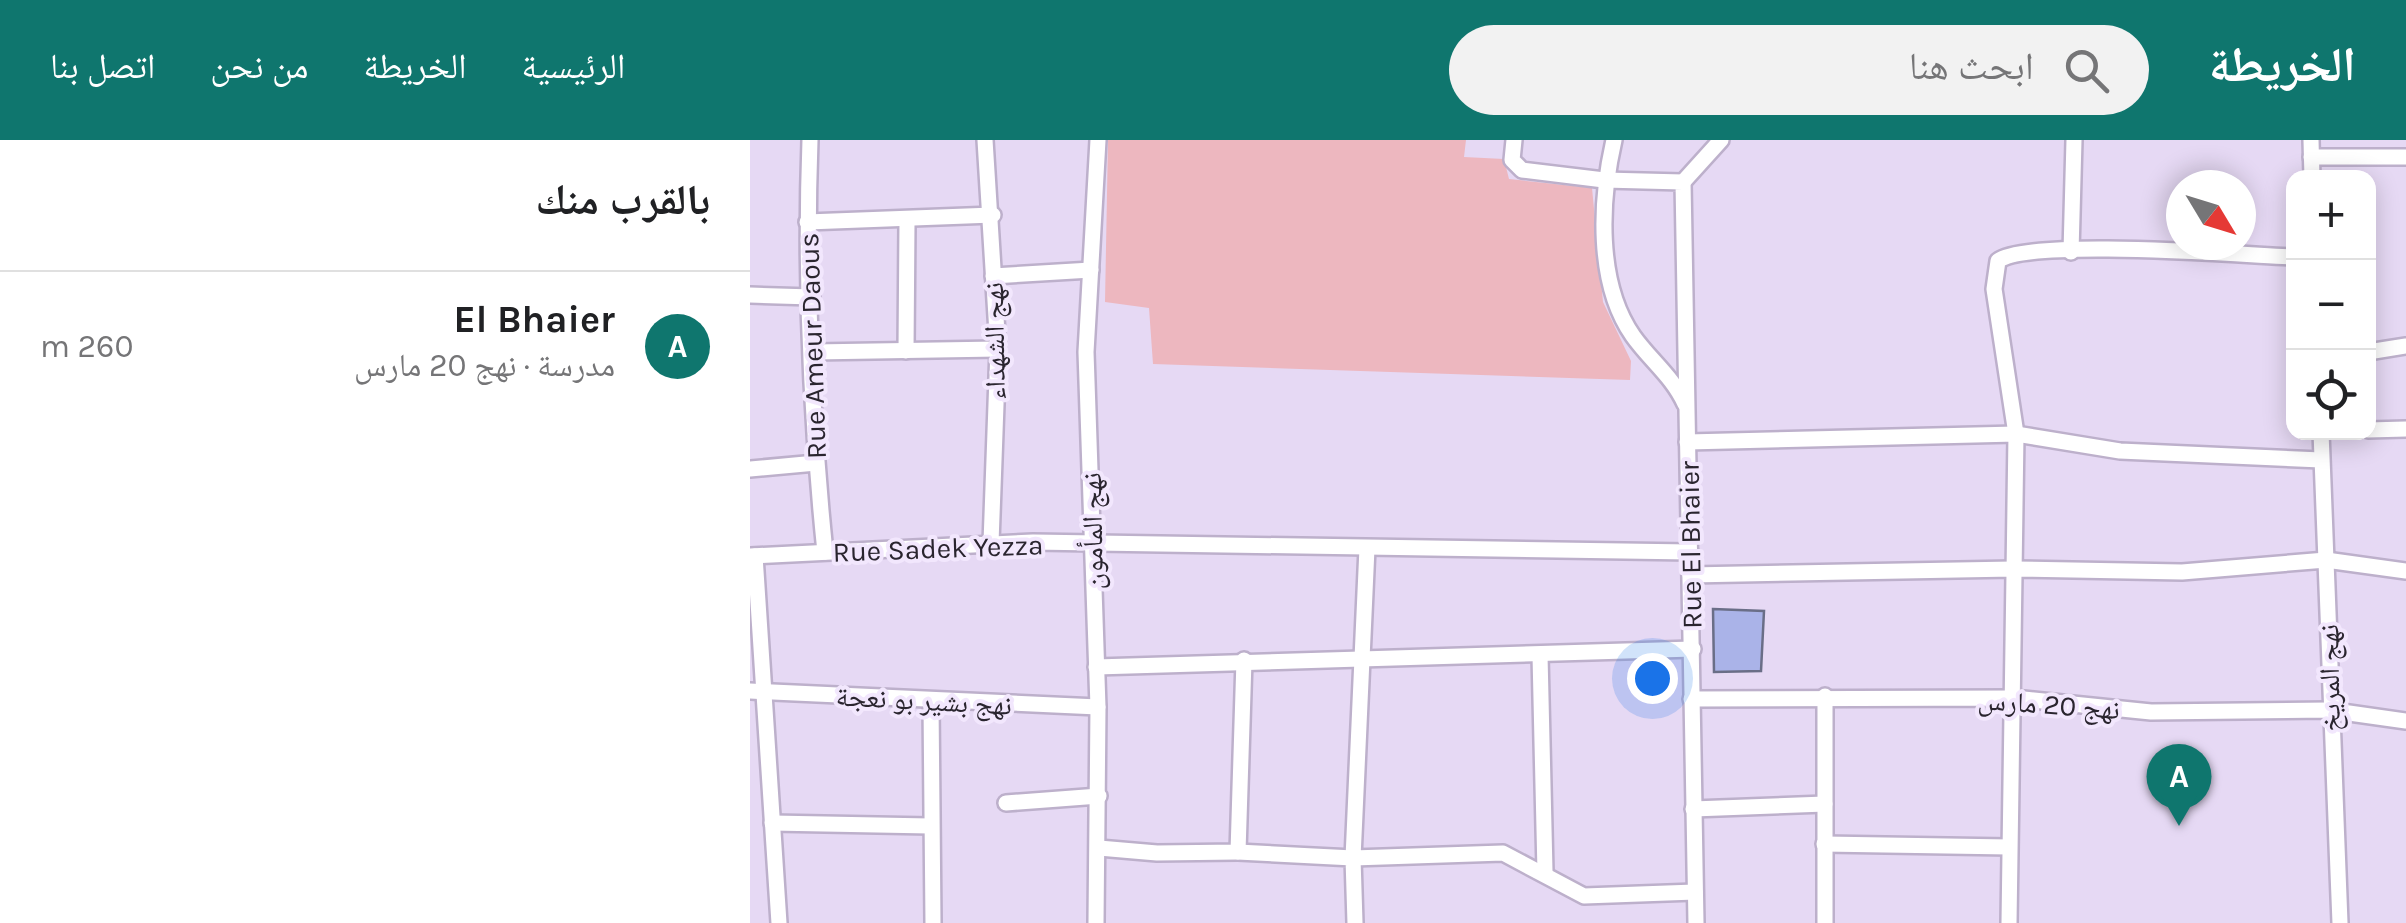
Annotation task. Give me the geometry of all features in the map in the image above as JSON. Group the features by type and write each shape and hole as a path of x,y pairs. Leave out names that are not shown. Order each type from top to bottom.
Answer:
{"street":[{"name":"Rue Ameur Daous","path":"810,140 807,222 816,463 825,552"},
{"name":"نهج الشهداء","path":"985,140 993,215 998,349 991,543"},
{"name":"نهج المأمون","path":"1096,923 1098,707 1086,352 1098,140"},
{"path":"1514,140 1512,160 1517,168 1604,180 1683,182 1721,140"},
{"path":"1614,140 1604,180 1610,293 1634,338 1670,378 1687,408"},
{"path":"2071,252 2074,140"},
{"path":"2311,148 2406,157"},
{"name":"Rue El Bhaier","path":"1683,182 1696,923"},
{"path":"807,222 907,222 993,215"},
{"path":"906,351 907,222"},
{"path":"2009,923 2016,434 1995,268 1998,261 2014,252 2286,257"},
{"path":"993,276 1091,270"},
{"path":"750,295 812,297"},
{"path":"2376,351 2406,346"},
{"path":"814,352 998,349"},
{"path":"2376,430 2406,429"},
{"path":"1688,442 2016,434 2120,451 2321,460"},
{"name":"نهج المريخ","path":"2321,440 2328,710 2340,923"},
{"path":"750,469 816,463"},
{"name":"Rue Sadek Yezza","path":"752,556 991,543 1690,552"},
{"path":"1355,923 1354,858 1367,548"},
{"path":"752,556 758,692 778,923"},
{"path":"1690,575 2013,569 2182,572 2326,560 2406,570"},
{"path":"1096,667 1692,649"},
{"path":"1540,655 1545,872"},
{"path":"1238,852 1244,660"},
{"name":"نهج بشير بو نعجة","path":"758,692 1098,707"},
{"path":"1825,923 1826,696"},
{"name":"نهج 20 مارس","path":"1691,700 1826,696 2014,698 2151,712 2328,710 2406,722"},
{"path":"931,702 932,923"},
{"path":"1006,803 1099,796"},
{"path":"1693,809 1824,804"},
{"path":"772,823 930,826"},
{"path":"1824,844 2009,847"},
{"path":"1099,848 1354,858 1504,854 1545,872 1584,896 1695,892"}],"shaded area":[{"path":"1108,140 1466,140 1464,157 1504,159 1509,179 1592,188 1603,302 1631,361 1630,380 1153,364 1149,308 1105,302"}],"building":[{"path":"1713,609 1764,611 1761,671 1714,672"}],"place":[{"name":"El Bhaier","path":"2179,826"}]}
